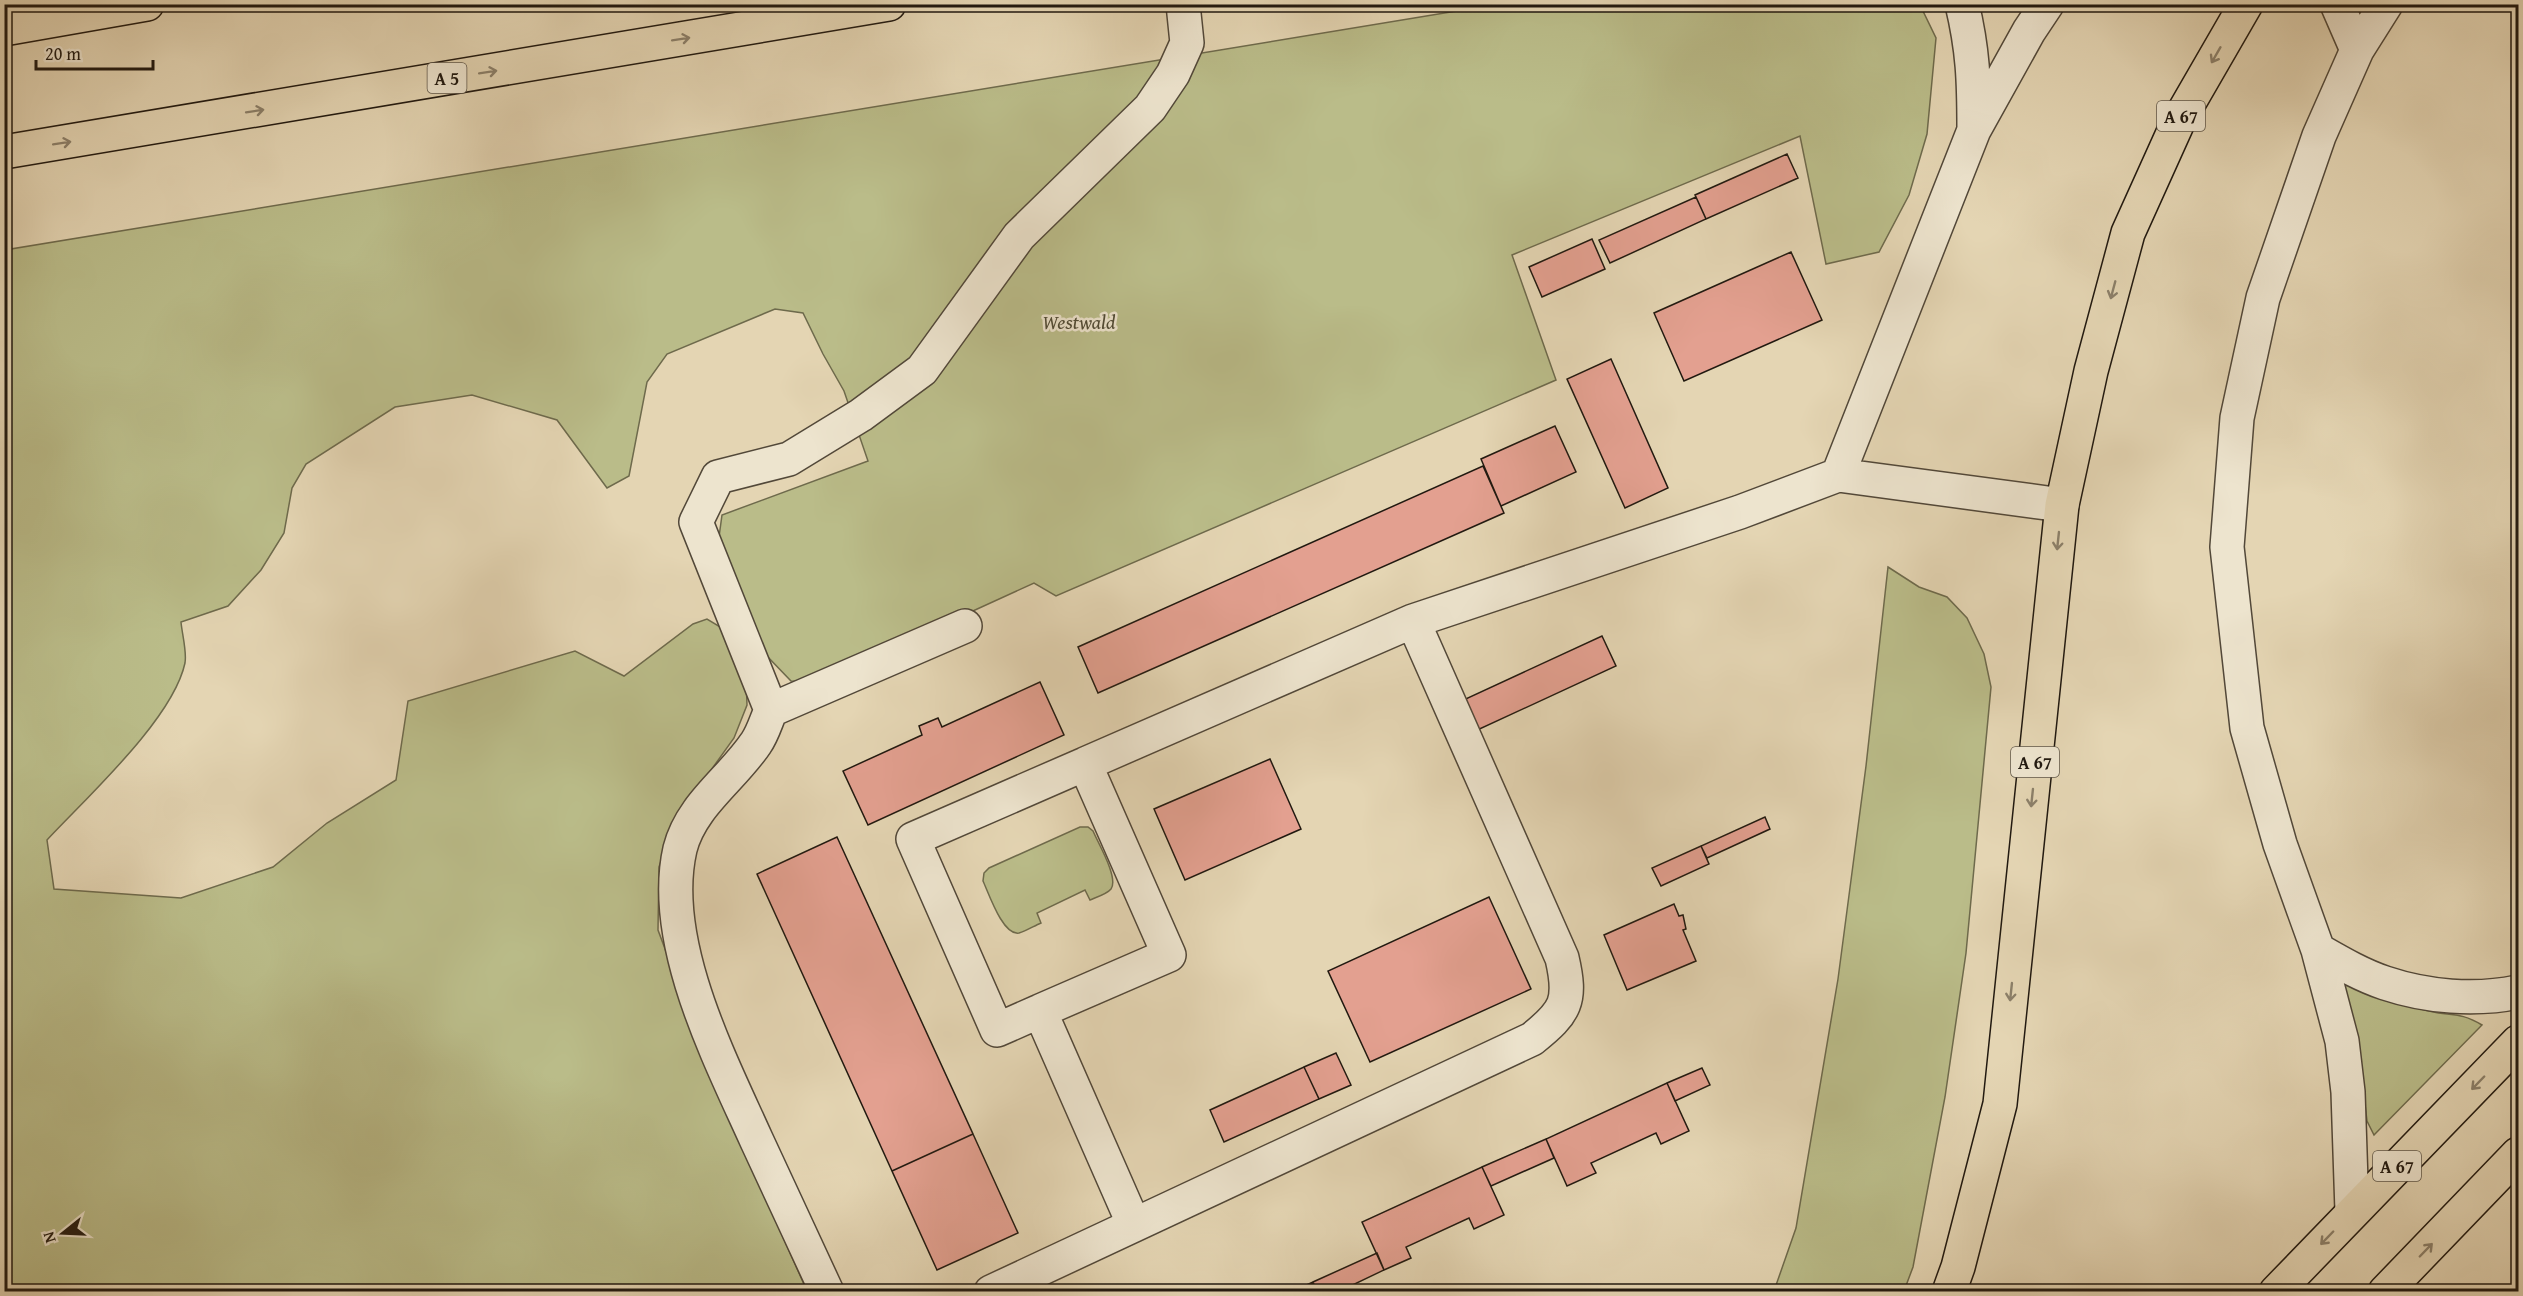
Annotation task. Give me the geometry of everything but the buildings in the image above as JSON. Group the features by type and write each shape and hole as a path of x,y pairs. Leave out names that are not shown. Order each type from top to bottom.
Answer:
{"highway":[{"path":"4,29 147,4"},
{"name":"A 5","path":"4,152 890,4"},
{"name":"A 67","path":"1949,1292 1958,1267 2000,1104 2062,505 2091,371 2128,233 2179,120 2246,4"},
{"name":"A 67","path":"2276,1292 2518,1042"},
{"path":"2385,1292 2518,1154"}],"street":[{"path":"771,710 696,522 718,477 789,459 861,415 922,370 1019,236 1150,108 1173,74 1187,43 1183,4"},
{"path":"1962,4 1971,43 1974,130"},
{"path":"1838,475 1974,130 2029,31 2047,4"},
{"path":"2337,4 2357,50"},
{"path":"2352,1212 2349,1092 2342,1041 2318,950 2280,844 2247,728 2227,547 2237,418 2263,298 2319,136 2357,50 2386,4"},
{"path":"1085,764 1169,955 997,1030 914,839 1085,764 1413,621 1740,512 1838,475 2062,505"},
{"path":"991,1292 1532,1039 1552,1023 1566,1001 1567,978 1562,958 1413,621"},
{"path":"827,1292 723,1065 700,1006 682,947 676,914 680,849 689,825 756,743 771,710 965,626"},
{"path":"2318,950 2355,970 2396,986 2467,998 2518,992"},
{"path":"1040,1011 1134,1225"}],"green space":[{"name":"Westwald","path":"1493,5 1920,5 1936,38 1927,134 1909,195 1879,252 1826,264 1800,136 1512,255 1556,380 1056,596 1034,583 894,647 809,682 791,681 766,655 719,537 722,515 868,461 844,391 803,313 775,309 667,354 647,382 629,476 607,488 557,420 472,395 395,407 306,464 292,488 284,533 261,570 228,606 181,622 185,663 177,685 164,708 147,732 105,780 47,840 54,889 181,898 273,867 327,823 396,780 408,701 575,651 624,676 693,624 707,619 722,628 746,676 747,705 734,738 676,819 659,867 658,930 719,1093 807,1291 5,1292 5,250"},
{"path":"1888,567 1919,587 1947,597 1967,618 1984,654 1991,687 1966,953 1945,1097 1913,1267 1904,1291 1774,1291 1796,1228 1838,979 1866,766"},
{"path":"1080,827 1088,827 1093,831 1110,869 1113,884 1111,889 1090,900 1085,890 1037,913 1041,923 1019,933 1007,928 997,913 983,881 984,873 989,868"},
{"path":"2349,981 2408,1005 2437,1013 2461,1016 2482,1025 2374,1135 2367,1121 2361,1071 2342,987"}]}
